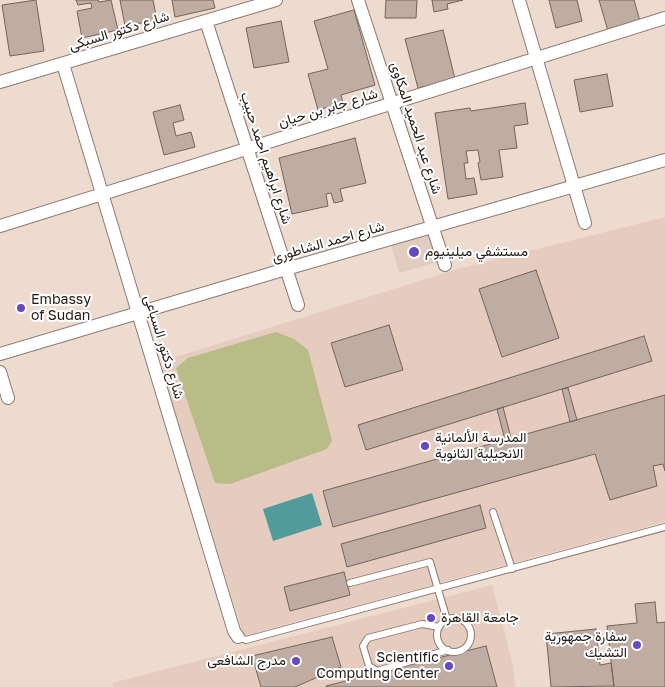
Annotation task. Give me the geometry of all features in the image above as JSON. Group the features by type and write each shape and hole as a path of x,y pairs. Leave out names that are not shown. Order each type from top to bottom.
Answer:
{"street":[{"name":"شارع دكتور السبكى","path":"0,82 276,0"},
{"name":"شارع عبد الحميد المكاوى","path":"358,0 445,265"},
{"path":"519,0 585,223"},
{"name":"شارع جابر بن حيان","path":"0,226 665,18"},
{"name":"شارع ابراهيم احمد حبيب","path":"206,21 298,305"},
{"name":"شارع دكتور السباعى","path":"63,64 234,631 238,637"},
{"name":"شارع احمد الشاطورى","path":"0,354 286,269 665,160"},
{"path":"0,372 8,398"}],"lane":[{"path":"493,512 512,569"},
{"path":"238,637 246,640 665,528"},
{"path":"350,583 430,562 447,620"},
{"path":"439,627 422,624 368,638 363,646 369,666 377,671 448,650 460,651 469,643 471,631 469,626 459,619 447,620 439,627 439,641 442,647 448,650"}],"shaded area":[{"name":"المدرسة الألمانية الانجيلية الثانوية","path":"665,217 665,522 244,636 161,371 172,358 461,268"},
{"name":"مستشفي ميلينيوم","path":"428,230 438,262 399,273 390,241"},
{"name":"جامعة القاهرة","path":"492,585 513,665 515,687 113,687 112,683"}],"green space":[{"path":"276,332 294,339 308,350 332,441 327,449 230,484 215,483 176,368 188,358"}],"water":[{"path":"312,493 322,525 273,541 263,509"}],"building":[{"path":"36,0 44,51 10,56 2,5"},
{"path":"76,0 98,0 99,2 111,0 118,30 82,38 77,11 92,8 91,3 78,5"},
{"path":"120,0 153,0 157,20 125,26"},
{"path":"172,0 213,0 215,8 175,17"},
{"path":"386,0 417,0 416,18 385,18"},
{"path":"432,0 463,0 447,4 448,9 434,12"},
{"path":"549,0 577,0 582,21 556,28"},
{"path":"599,0 634,0 640,21 608,31"},
{"path":"354,10 375,85 341,95 343,103 318,110 308,74 328,69 314,21"},
{"path":"281,21 289,62 254,68 246,28"},
{"path":"443,30 455,79 418,88 405,39"},
{"path":"607,74 613,106 580,112 574,80"},
{"path":"525,103 528,124 514,126 517,148 499,150 503,177 481,180 478,150 466,151 468,163 464,163 466,179 474,178 477,194 448,199 435,113 470,108 471,111"},
{"path":"180,105 184,120 173,123 176,136 191,132 195,147 164,155 153,112"},
{"path":"355,138 366,183 340,189 343,201 334,203 331,193 326,194 328,206 292,214 279,158"},
{"path":"536,270 559,338 502,357 479,289"},
{"path":"389,325 403,370 345,387 331,343"},
{"path":"644,336 652,361 366,450 358,425"},
{"path":"568,388 577,420 570,422 562,389"},
{"path":"665,395 665,471 663,464 653,466 657,486 610,500 595,454 333,527 323,491"},
{"path":"503,407 511,438 505,440 497,409"},
{"path":"480,505 486,528 347,567 341,544"},
{"path":"344,572 350,595 290,611 284,587"},
{"name":"سفارة جمهورية التشيك","path":"655,602 657,623 665,622 665,687 614,687 607,626 637,623 635,604"},
{"path":"596,629 600,665 611,663 614,686 551,687 546,634"},
{"name":"مدرج الشافعى","path":"332,637 341,667 295,687 261,687 252,656"},
{"name":"Scientific Computing Center","path":"486,646 497,687 326,687 326,686"}],"place":[{"name":"مستشفي ميلينيوم","path":"414,252"},
{"name":"Embassy of Sudan","path":"21,308"},
{"name":"المدرسة الألمانية الانجيلية الثانوية","path":"425,446"},
{"name":"جامعة القاهرة","path":"431,618"},
{"name":"سفارة جمهورية التشيك","path":"637,645"},
{"name":"مدرج الشافعى","path":"296,661"},
{"name":"Scientific Computing Center","path":"449,666"}]}
